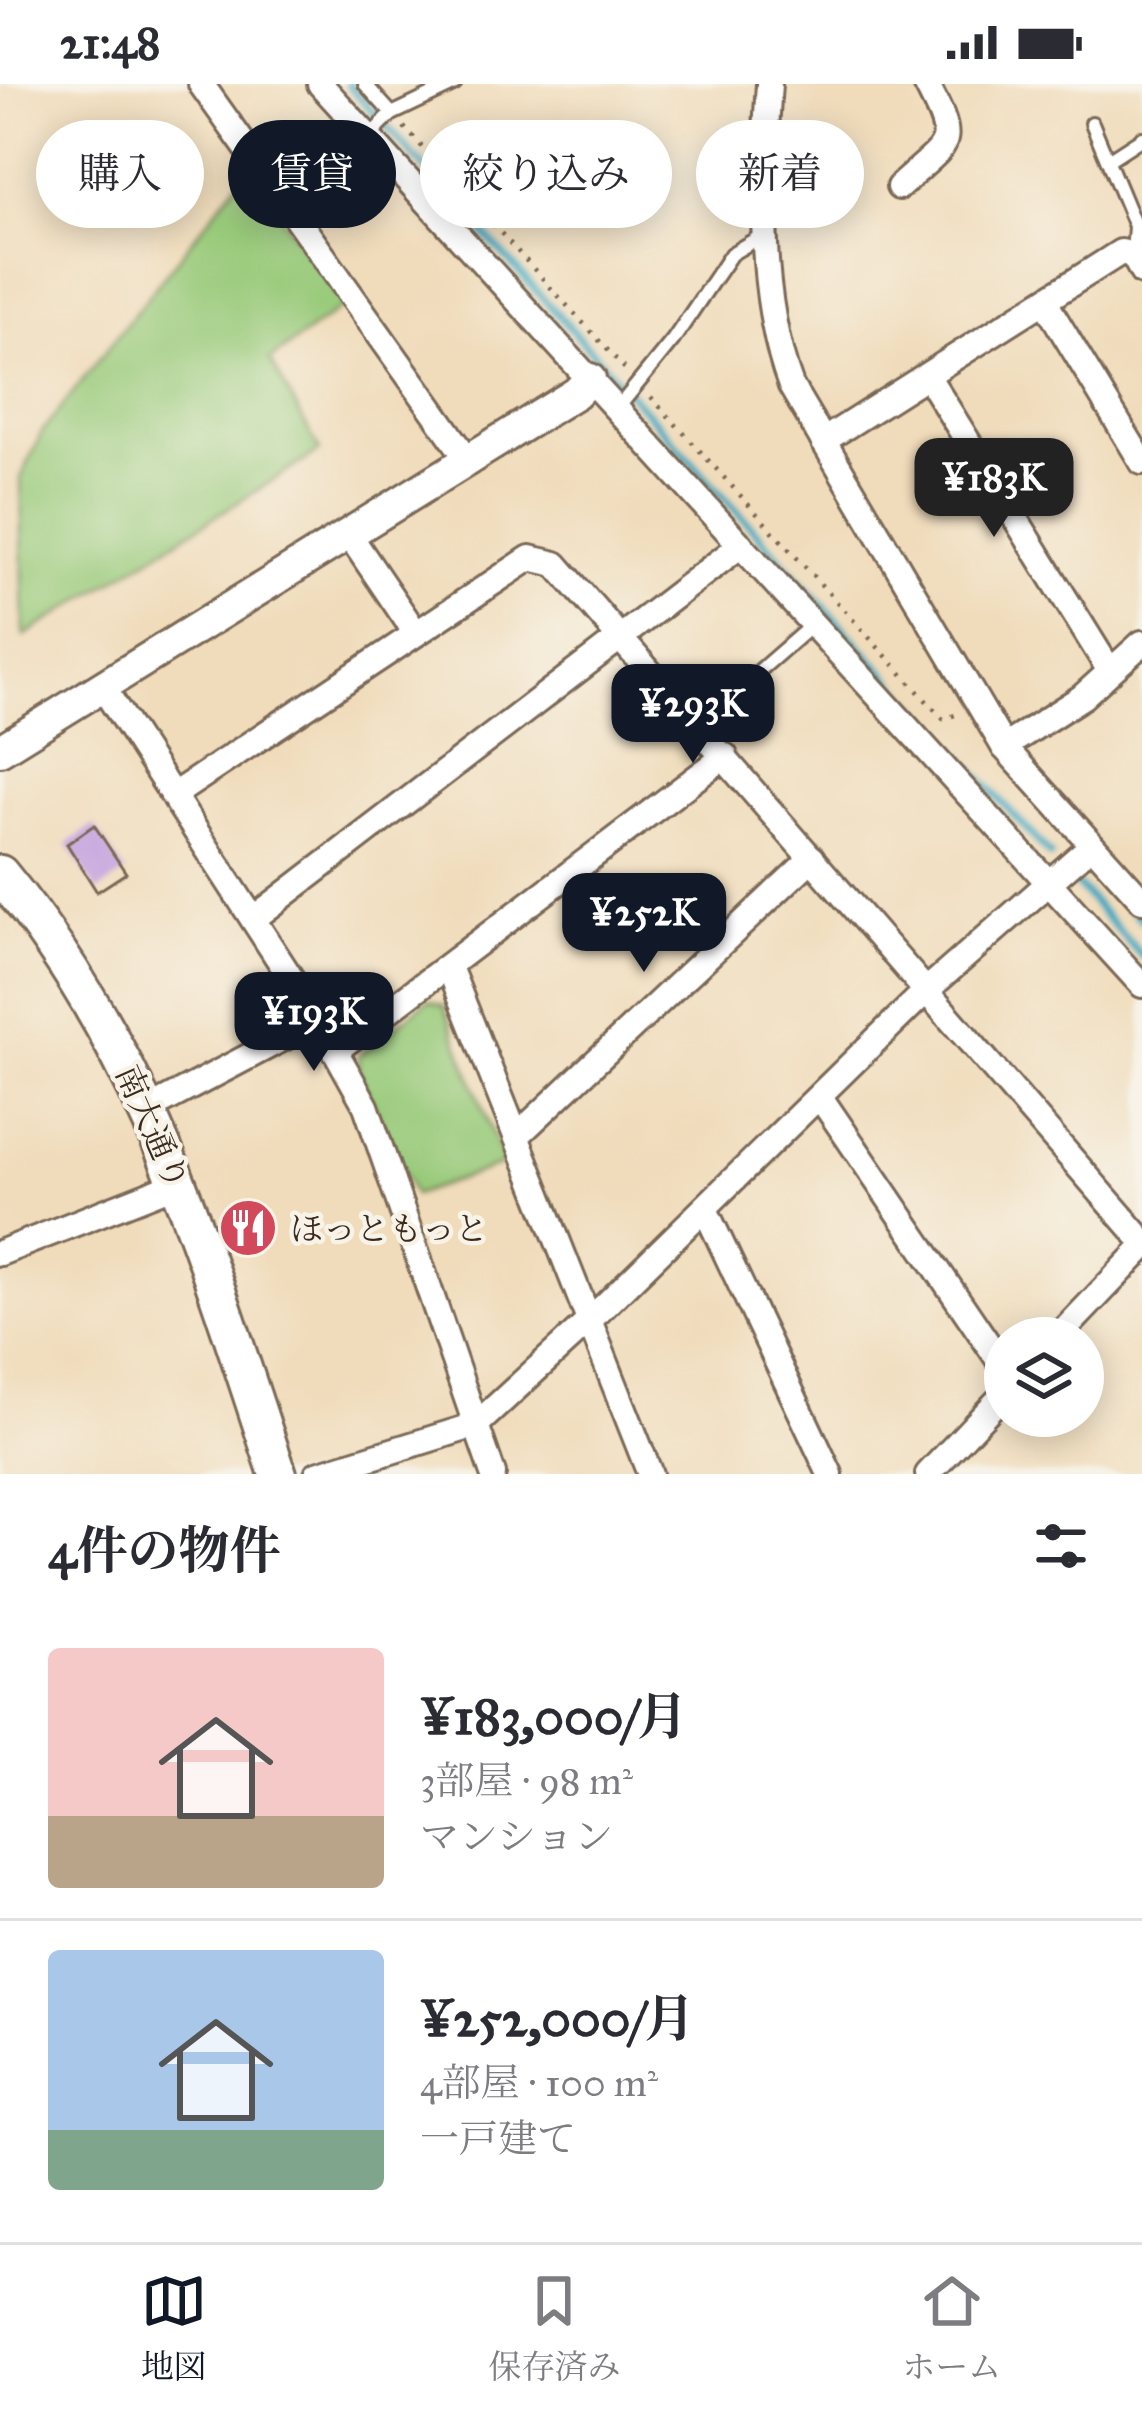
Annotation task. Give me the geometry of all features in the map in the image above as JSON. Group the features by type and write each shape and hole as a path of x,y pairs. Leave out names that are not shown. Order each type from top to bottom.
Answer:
{"main road":[{"name":"南大通り","path":"0,874 98,1011 148,1109 180,1182 278,1474"}],"street":[{"path":"201,84 469,461"},
{"path":"320,84 376,120"},
{"path":"770,84 764,157 767,232 776,345 791,386 1004,747 1142,900"},
{"path":"899,187 948,135 926,84"},
{"path":"396,141 590,379 621,404 741,545 1142,985"},
{"path":"823,441 1121,252 1138,263"},
{"path":"1045,302 1142,462"},
{"path":"928,377 1110,671"},
{"path":"0,750 469,461 590,379"},
{"path":"348,532 415,632"},
{"path":"253,919 741,545"},
{"path":"175,794 530,558 556,564 928,989 1142,1245 1077,1317"},
{"path":"1004,747 1082,698 1142,643"},
{"path":"104,689 318,1020 366,1106 493,1474"},
{"path":"335,1051 724,756"},
{"path":"316,1474 476,1425 928,989 1092,845"},
{"path":"518,1135 812,858"},
{"path":"449,967 650,1474"},
{"path":"148,1109 318,1020"},
{"path":"820,1097 984,1338"},
{"path":"0,1252 180,1182"},
{"path":"705,1209 830,1474"},
{"path":"928,1474 984,1415"}],"lane":[{"path":"365,84 380,120"},
{"path":"389,120 454,84"},
{"path":"1092,123 1136,226 1138,263"},
{"path":"1108,160 1142,138"},
{"path":"621,404 673,340 731,254 767,232"},
{"path":"697,725 813,624"}],"path":[{"path":"396,138 637,384 943,719 981,707"}],"green space":[{"path":"228,194 228,228 289,228 345,305 270,360 320,451 24,636 21,478 42,432"},
{"path":"428,1000 444,1006 504,1164 414,1195 359,1071 359,1056"}],"building":[{"path":"94,825 126,873 97,892 67,844"}],"waterway":[{"path":"348,84 1050,855"},
{"path":"1098,872 1142,920"},
{"path":"1078,886 1142,956"}],"place":[{"name":"ほっともっと","path":"248,1228"}]}
